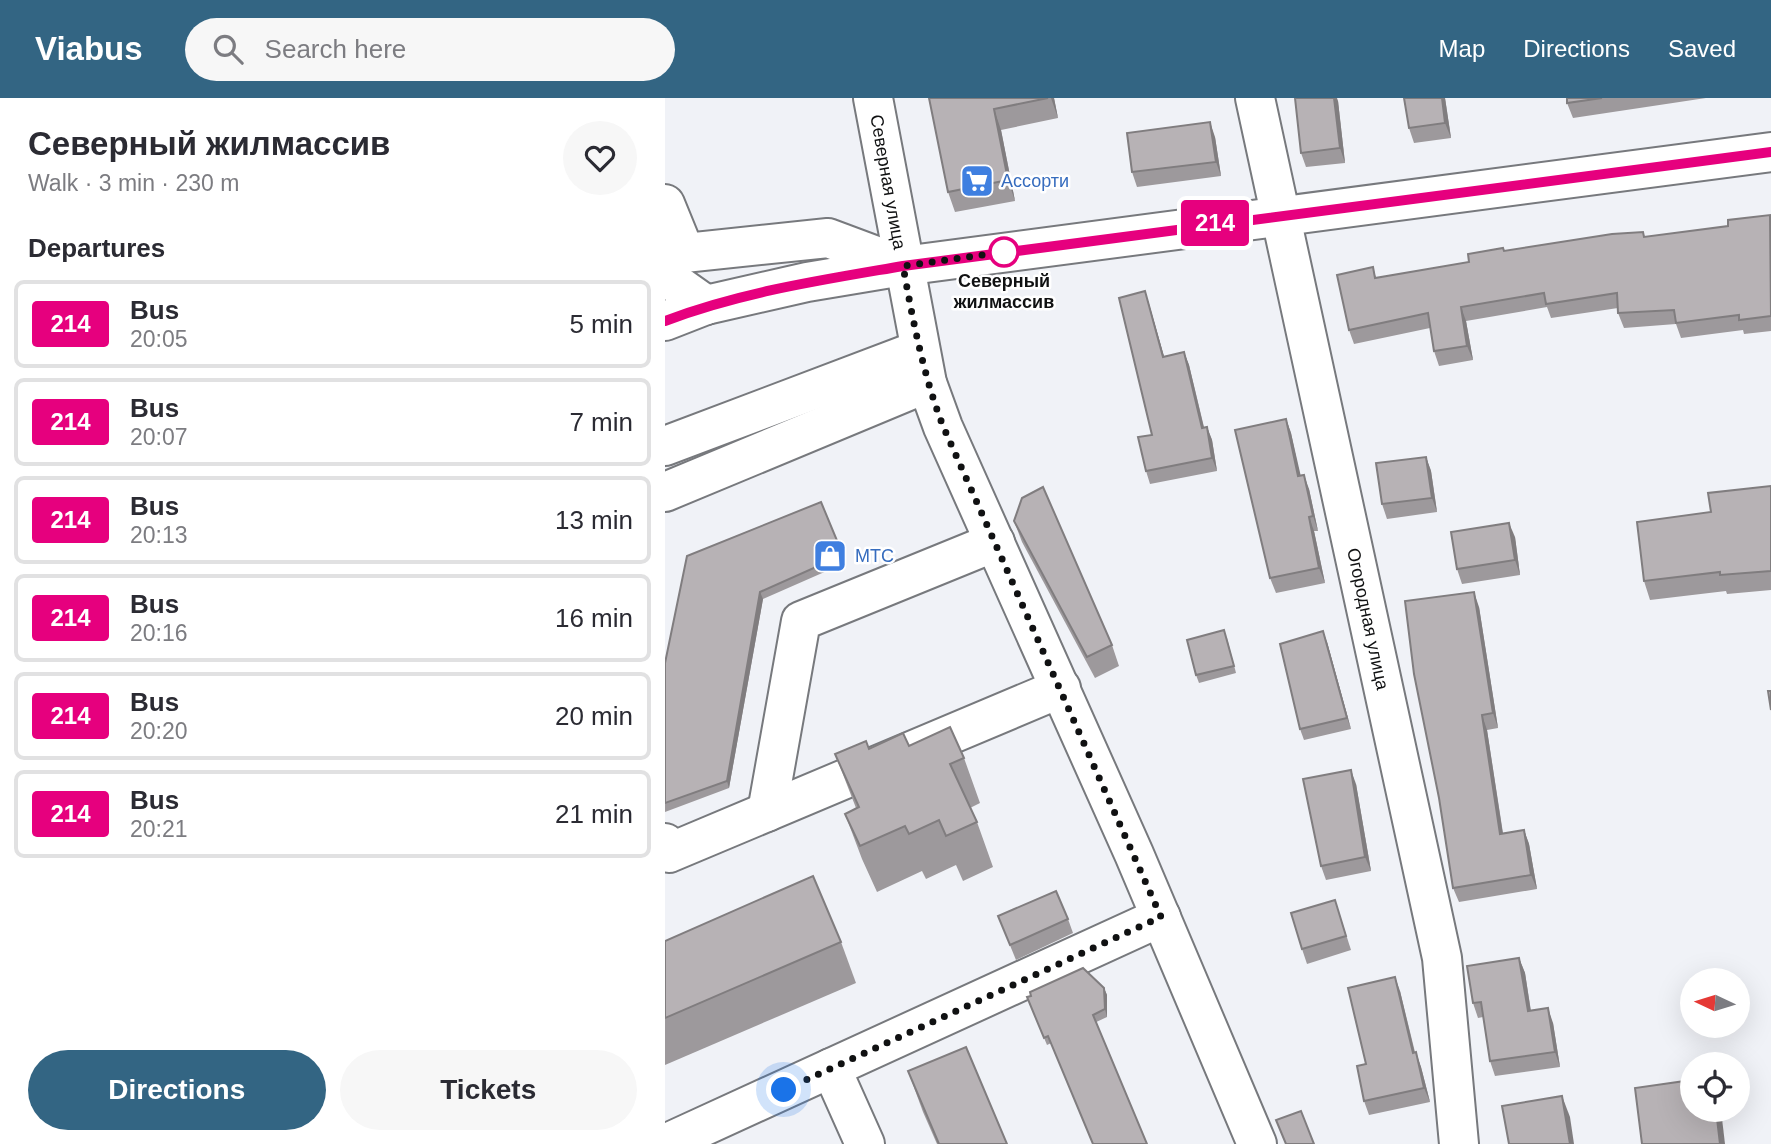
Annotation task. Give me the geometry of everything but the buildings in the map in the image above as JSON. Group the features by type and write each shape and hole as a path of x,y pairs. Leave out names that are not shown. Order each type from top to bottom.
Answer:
{"main road":[{"name":"Северная улица","path":"873,98 923,366 995,542 1161,917 1257,1144"},
{"name":"Огородная улица","path":"1255,98 1442,958 1459,1144"},
{"path":"665,320 706,305 807,282 903,266 1280,214 1771,152"},
{"path":"665,204 672,261 706,305"},
{"path":"672,261 828,239 903,266"},
{"path":"665,446 923,366"},
{"path":"665,492 923,366"},
{"path":"767,812 801,621 995,542"},
{"path":"665,843 669,853 1061,688"},
{"path":"665,1144 1161,917"},
{"path":"831,1068 865,1144"}],"bus line":[{"name":"214","path":"665,321 706,305 807,282 903,266 1280,214 1771,152"}],"place":[{"name":"Ассорти","path":"977,181"},
{"name":"Северный жилмассив","path":"1004,252"},
{"name":"МТС","path":"830,556"}],"route":[{"path":"784,1090 1161,917 943,426 927,383 919,350 903,266 1004,252"}]}
